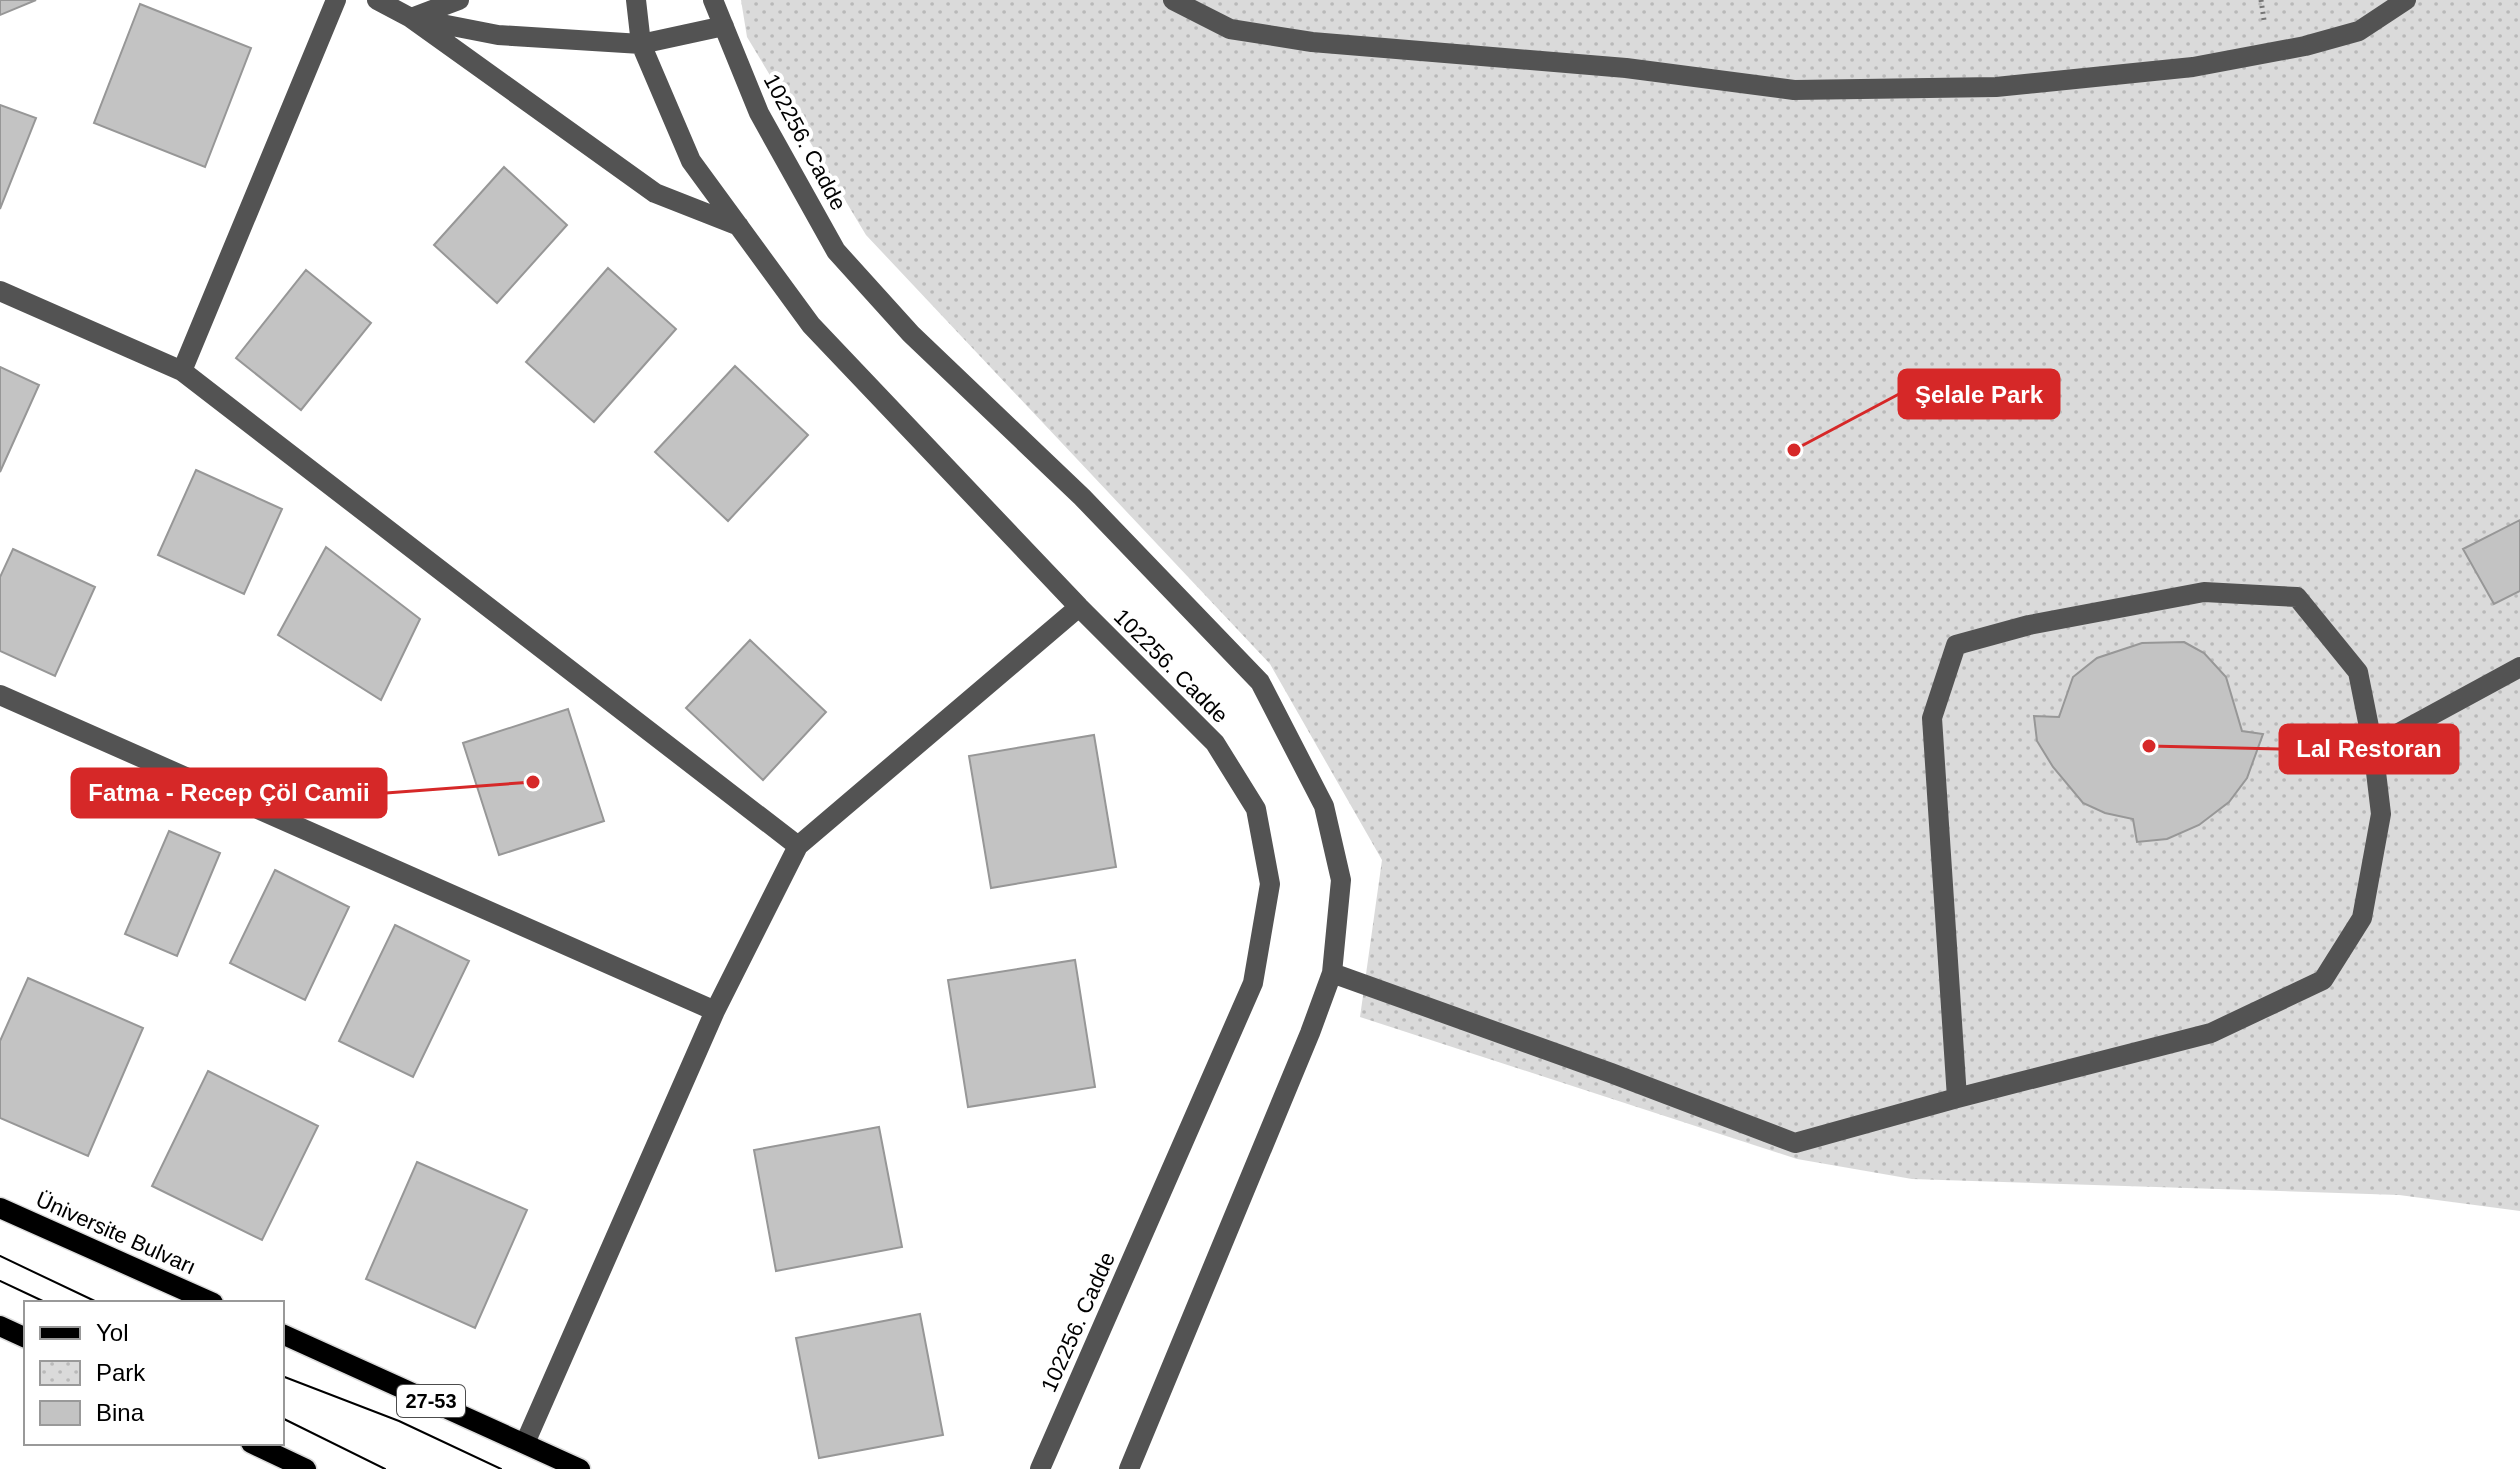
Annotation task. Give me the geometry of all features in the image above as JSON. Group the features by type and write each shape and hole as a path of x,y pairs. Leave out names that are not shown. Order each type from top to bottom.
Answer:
{"main road":[{"name":"Üniversite Bulvarı","path":"0,1208 209,1301"},
{"path":"0,1326 24,1337"},
{"name":"27-53","path":"284,1335 580,1469"},
{"path":"255,1445 306,1469"}],"street":[{"path":"182,371 336,0"},
{"path":"377,0 411,18 655,193 739,226"},
{"path":"411,18 459,0"},
{"name":"102256. Cadde","path":"636,0 641,44 691,161 811,325 1079,607 1215,743 1256,809 1270,884 1253,983 1040,1469"},
{"name":"102256. Cadde","path":"713,0 759,113 836,251 911,334 1082,497 1260,682 1324,806 1341,880 1332,973 1129,1469"},
{"path":"1173,0 1230,29 1312,42 1626,68 1794,90 1996,87 2193,67 2305,46 2359,31 2406,0"},
{"path":"411,18 498,35 641,44 724,26"},
{"path":"0,291 182,371 798,846"},
{"path":"1332,973 1795,1143 2211,1033 2323,980 2362,918 2381,814 2373,747 2358,672 2297,597 2204,592 2029,625 1956,645 1932,718 1957,1098"},
{"path":"525,1443 715,1011 798,846 1079,607"},
{"path":"2373,747 2520,667"},
{"path":"0,695 715,1011"}],"green space":[{"path":"741,0 2520,0 2520,1211 2399,1195 1912,1179 1797,1159 1360,1017 1382,860 1270,664 866,235 747,37"}],"building":[{"path":"0,0 36,0 0,15"},
{"path":"140,4 251,48 205,167 94,123"},
{"path":"0,105 36,118 0,209"},
{"path":"504,167 567,225 497,303 434,245"},
{"path":"608,268 676,329 594,422 526,362"},
{"path":"306,270 371,323 301,410 236,358"},
{"path":"735,366 808,435 728,521 655,452"},
{"path":"0,367 39,385 0,472"},
{"path":"196,470 282,509 244,594 158,555"},
{"path":"2520,520 2520,591 2494,604 2463,549"},
{"path":"326,547 420,619 381,700 278,635"},
{"path":"13,549 95,587 55,676 0,651 0,577"},
{"path":"750,640 826,712 763,780 686,708"},
{"path":"2184,642 2204,653 2226,677 2242,731 2263,734 2247,778 2229,802 2199,825 2167,839 2137,842 2133,819 2105,813 2083,803 2053,767 2037,741 2034,716 2059,717 2073,677 2097,658 2142,643"},
{"path":"568,709 604,821 499,855 463,743"},
{"path":"1094,735 1116,867 991,888 969,756"},
{"path":"169,831 220,853 177,956 125,934"},
{"path":"275,870 349,907 305,1000 230,963"},
{"path":"395,925 469,961 413,1077 339,1041"},
{"path":"1075,960 1095,1087 968,1107 948,980"},
{"path":"28,978 143,1028 88,1156 0,1118 0,1041"},
{"path":"208,1071 318,1126 262,1240 152,1186"},
{"path":"879,1127 902,1247 776,1271 754,1150"},
{"path":"417,1162 527,1210 475,1328 366,1279"},
{"path":"920,1314 943,1435 819,1458 796,1338"}],"tram line":[{"path":"0,1256 95,1301"},
{"path":"0,1281 43,1301"},
{"path":"284,1377 399,1421 501,1469"},
{"path":"284,1419 385,1469"}],"place":[{"name":"Şelale Park","path":"1794,450"},
{"name":"Lal Restoran","path":"2149,746"},
{"name":"Fatma - Recep Çöl Camii","path":"533,782"}]}
